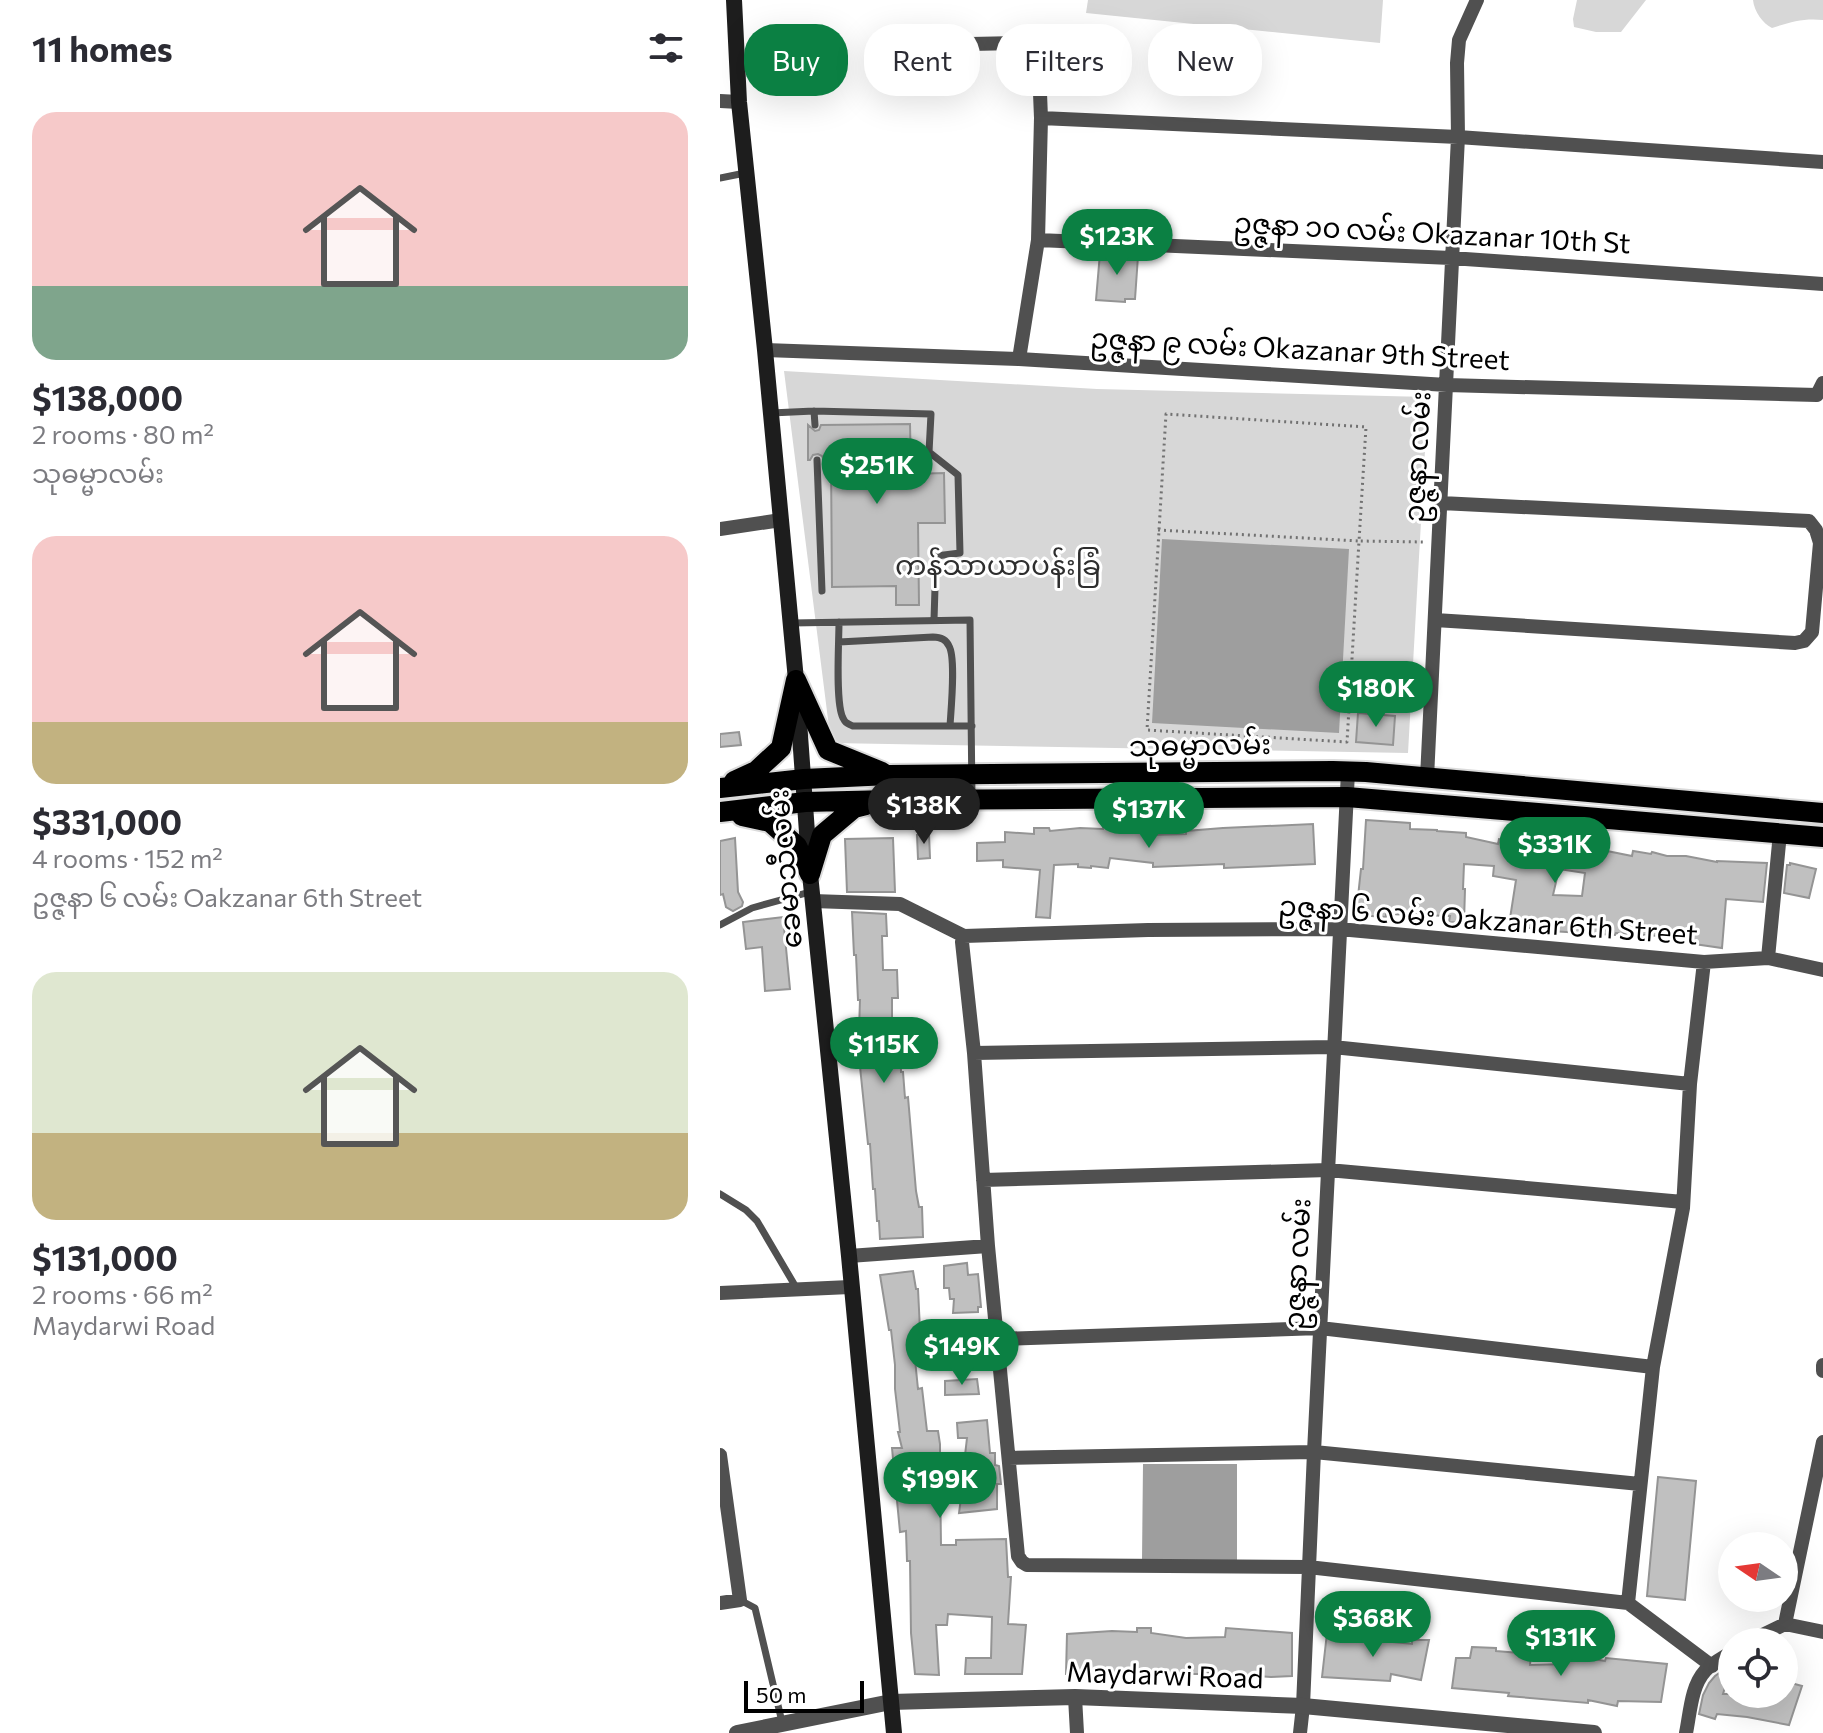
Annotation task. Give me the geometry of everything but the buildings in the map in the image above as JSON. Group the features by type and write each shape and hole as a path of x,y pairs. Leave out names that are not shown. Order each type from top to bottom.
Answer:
{"main road":[{"name":"ခေမာသီလမ်း","path":"734,0 739,102 771,413 812,889 894,1733"},
{"path":"796,680 828,750 889,775"},
{"path":"720,787 756,771 781,748 796,680"},
{"name":"သုဓမ္မာလမ်း","path":"720,787 889,775 1348,772 1823,813"},
{"name":"သုဓမ္မာလမ်း","path":"721,812 805,802 1347,797 1823,837"},
{"path":"812,889 822,835 854,808 891,800"},
{"path":"721,812 770,822 797,846 812,889"}],"street":[{"name":"ဥဇ္ဇနာ လမ်း","path":"1427,778 1458,137 1457,63 1459,40 1477,0"},
{"path":"980,44 1019,43 1032,51 1039,68 1038,240 1019,359"},
{"path":"720,101 739,102"},
{"path":"1041,118 1458,137 1823,162"},
{"name":"ဥဇ္ဇနာ ၁၀ လမ်း Okazanar 10th St","path":"1038,240 1451,258 1823,284"},
{"name":"ဥဇ္ဇနာ ၉ လမ်း Okazanar 9th Street","path":"765,350 1019,359 1447,385 1817,395 1823,383"},
{"path":"1435,620 1795,643 1804,641 1812,632 1820,543 1809,521 1441,503"},
{"path":"720,529 781,520"},
{"name":"ဥဇ္ဇနာ လမ်း","path":"1300,1733 1348,772"},
{"path":"1768,958 1780,833"},
{"path":"812,889 900,904 964,936 962,942 974,1053 988,1246 1018,1556 1022,1562 1027,1565 1308,1567 1628,1603 1712,1666"},
{"name":"ဥဇ္ဇနာ ၆ လမ်း Oakzanar 6th Street","path":"964,936 1148,930 1339,929 1704,962 1768,958 1823,970"},
{"path":"1628,1603 1653,1367 1683,1202 1690,1084 1704,962"},
{"path":"974,1053 1333,1047 1690,1084"},
{"path":"983,1180 1328,1170 1683,1202"},
{"path":"849,1256 988,1246"},
{"path":"720,1293 850,1287"},
{"path":"998,1339 1320,1328 1653,1367"},
{"path":"1785,1624 1816,1513 1823,1442"},
{"path":"1009,1458 1314,1452 1640,1484"},
{"path":"720,1455 740,1600 720,1603"},
{"path":"1777,1628 1785,1624 1823,1632"},
{"path":"1686,1733 1694,1692 1704,1672 1718,1662"},
{"path":"1075,1697 1077,1733"},
{"name":"Maydarwi Road","path":"737,1733 891,1702 1075,1697 1303,1706 1434,1726 1594,1733"}],"lane":[{"path":"720,178 746,173"},
{"path":"814,411 815,425"},
{"path":"771,413 931,414 929,452 958,475 960,553 936,556 934,620"},
{"path":"817,460 822,591"},
{"path":"790,623 970,620 972,799"},
{"path":"839,622 839,700 846,723 853,726 972,726"},
{"path":"839,642 933,637 947,642 952,657 950,726"},
{"path":"720,925 752,908 812,889"},
{"path":"720,1194 746,1210 757,1221 797,1289"},
{"path":"740,1600 755,1608 782,1724"}],"path":[{"path":"1166,414 1366,427 1359,541 1347,742 1147,730 1166,414"},
{"path":"1158,530 1359,541 1439,542"}],"green space":[{"path":"1088,0 1383,0 1380,43 1262,31 1262,24 1194,24 1086,13"},
{"path":"1577,0 1646,0 1621,32 1596,32 1574,27"},
{"path":"1753,0 1823,0 1823,20 1797,21 1772,28 1760,17"},
{"name":"ကန်သာယာပန်းခြံ","path":"784,371 1097,389 1428,397 1408,753 831,743"}],"shaded area":[{"path":"1162,539 1349,549 1339,733 1152,723"},
{"path":"1143,1464 1237,1464 1237,1560 1142,1560"}]}
